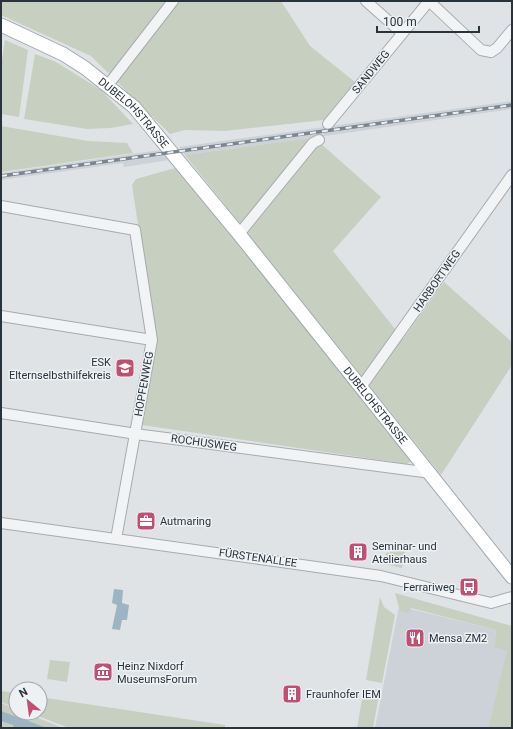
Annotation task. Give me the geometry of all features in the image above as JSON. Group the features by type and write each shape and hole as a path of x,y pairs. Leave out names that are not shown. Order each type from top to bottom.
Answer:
{"main road":[{"name":"DUBELOHSTRASSE","path":"1,25 63,54 108,85 134,107 239,234 422,461 512,577"}],"street":[{"path":"108,85 173,1"},
{"path":"366,1 402,33"},
{"path":"429,1 481,50 491,52 497,48 512,30"},
{"name":"SANDWEG","path":"328,124 429,1"},
{"path":"239,234 313,143 319,140"},
{"name":"HARBORTWEG","path":"361,387 512,175"},
{"name":"HOPFENWEG","path":"1,206 135,230 152,340 116,539"},
{"path":"1,316 152,340"},
{"name":"ROCHUSWEG","path":"1,413 135,434 431,473"},
{"path":"407,470 422,461"},
{"name":"FÜRSTENALLEE","path":"1,523 381,576 491,602 512,597"}],"shaded area":[{"path":"1,1 281,1 310,46 355,82 324,120 225,131 185,130 170,134 91,56 1,15"},
{"path":"5,40 28,50 19,117 1,114 1,66"},
{"path":"35,54 56,62 101,90 133,124 111,128 87,129 24,119"},
{"path":"512,101 512,109 318,137 185,155 179,147"},
{"path":"1,126 88,141 127,143 133,153 1,172"},
{"path":"318,137 319,142 381,197 333,251 403,339 444,282 512,342 512,365 441,475 185,155"},
{"path":"160,150 170,160 124,167 123,163 1,180 1,173"},
{"path":"179,167 414,459 407,464 142,425 156,342 132,185 136,179"},
{"path":"392,549 405,552 402,568 384,564 386,553 392,552"},
{"path":"395,593 512,626 512,728 488,728 507,651 494,647 496,630 411,608 409,613 400,611"},
{"path":"380,597 384,607 395,615 382,683 366,680"},
{"path":"399,606 496,630 494,646 508,650 488,728 375,728"},
{"path":"50,660 70,662 67,682 47,679"},
{"path":"364,688 380,690 373,728 357,728"},
{"path":"1,691 8,692 8,705 1,702"},
{"path":"48,698 225,725 225,728 69,728 48,720"},
{"path":"1,703 8,706 8,721 46,721 63,728 1,728"}],"water":[{"path":"114,589 123,590 122,603 129,605 127,620 122,620 120,630 112,629 117,605 112,603"},
{"path":"1,711 8,714 8,721 28,721 47,728 14,728 13,725 1,721"}],"railway":[{"path":"1,176 512,105"}],"place":[{"name":"ESK Elternselbsthilfekreis","path":"125,368"},
{"name":"Autmaring","path":"146,521"},
{"name":"Seminar- und Atelierhaus","path":"358,552"},
{"name":"Ferrariweg","path":"469,587"},
{"name":"Mensa ZM2","path":"415,638"},
{"name":"Heinz Nixdorf MuseumsForum","path":"103,672"},
{"name":"Fraunhofer IEM","path":"292,694"}]}
